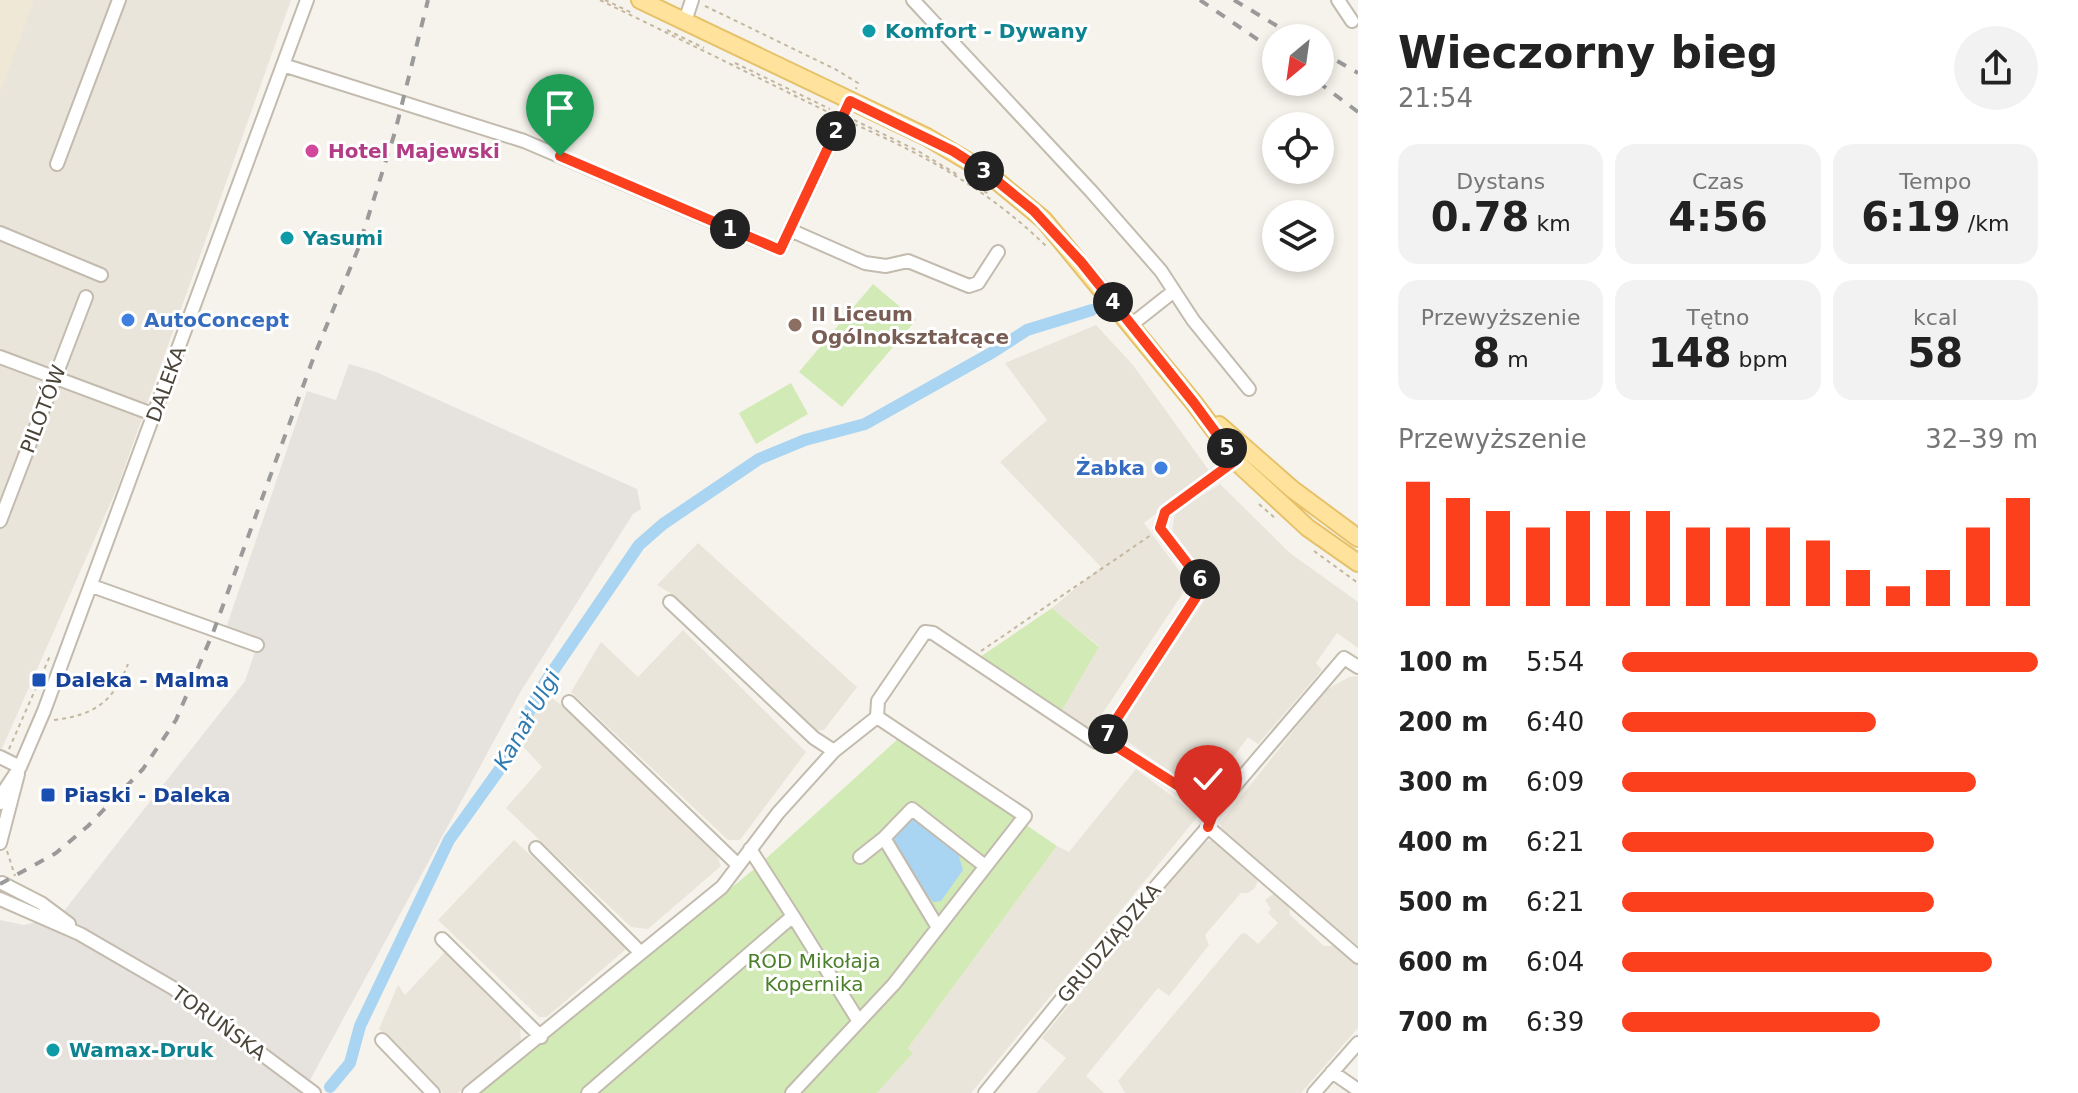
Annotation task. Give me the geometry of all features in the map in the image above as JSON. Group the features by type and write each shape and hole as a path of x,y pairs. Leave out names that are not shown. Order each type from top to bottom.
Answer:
{"main road":[{"path":"640,0 953,151 1010,190 1061,238 1236,460 1288,511 1358,563"},
{"path":"1194,403 1292,489 1358,538"}],"street":[{"path":"57,164 119,0"},
{"name":"DALEKA","path":"0,843 20,767 92,586 307,0"},
{"path":"685,21 692,0"},
{"path":"913,0 1161,271 1193,320 1249,389"},
{"path":"1338,0 1352,21"},
{"path":"283,65 524,141 780,250 850,101"},
{"path":"790,230 865,263 886,266 908,261 969,286 978,283 998,252"},
{"path":"0,233 101,275"},
{"path":"1131,325 1174,291"},
{"name":"PILOTÓW","path":"0,521 86,297"},
{"path":"0,357 155,415"},
{"path":"1106,740 1112,726 1204,585 1160,528 1165,512 1236,460"},
{"path":"92,586 257,645"},
{"path":"670,602 814,738 834,751"},
{"path":"469,1093 722,887 778,813 834,751 877,717 878,701 925,632 933,633 1096,742 1106,740 1215,809"},
{"name":"GRUDZIĄDZKA","path":"985,1093 1114,935 1208,827 1215,809 1344,658 1358,667"},
{"path":"569,702 738,865"},
{"path":"792,1093 894,984 1025,816 877,717"},
{"path":"2,758 20,767"},
{"name":"DALEKA","path":"0,803 20,767"},
{"path":"860,857 912,809 985,866"},
{"path":"1208,827 1358,957"},
{"path":"884,838 937,926"},
{"path":"536,848 641,953"},
{"path":"750,849 858,1020"},
{"name":"TORUŃSKA","path":"1,882 41,903 80,934"},
{"name":"TORUŃSKA","path":"0,899 80,934 173,988 314,1093"},
{"path":"588,1093 793,916"},
{"path":"442,939 541,1037"},
{"path":"382,1040 433,1093"},
{"path":"1314,1093 1358,1043"},
{"path":"1332,1072 1358,1090"}],"path":[{"path":"705,6 858,83 850,101"},
{"path":"970,658 1160,528"},
{"path":"2,758 51,654"},
{"path":"41,717 55,720 68,717 106,701 116,693 128,664"}],"shaded area":[{"path":"0,0 291,0 118,486 0,753"},
{"path":"0,0 34,0 0,93"},
{"path":"1096,325 1133,365 1210,472 1144,523 1189,584 1096,723 1087,729 1059,711 1099,646 1052,608 1101,567 1000,462 1047,420 1005,363"},
{"path":"349,364 376,372 637,489 641,509 633,514 521,691 303,1093 0,1093 0,920 24,925 60,916 245,681 259,640 226,628 307,391 336,400"},
{"path":"1220,484 1290,553 1358,602 1358,648 1337,633 1316,663 1322,670 1258,744 1248,737 1205,796 1121,737 1122,724 1214,586 1172,530 1175,513"},
{"path":"698,543 857,687 824,730 814,731 670,593 657,585"},
{"path":"683,630 806,752 740,840 728,840 571,692 601,642 638,677"},
{"path":"1358,676 1358,946 1223,833 1220,823 1326,690 1349,677"},
{"path":"546,694 563,706 717,856 721,866 648,929 631,927 506,808 542,767 519,742"},
{"path":"1136,769 1198,816 971,1093 877,1093 913,1053 908,1048 1057,846 1069,852"},
{"path":"514,840 618,936 626,949 547,1017 539,1017 438,920"},
{"path":"1212,840 1258,881 1255,888 1241,893 1205,935 1209,945 1169,996 1158,988 1086,1076 1104,1093 1036,1093 1066,1058 1042,1038 1203,842"},
{"path":"1273,894 1281,896 1289,904 1290,915 1324,946 1335,946 1358,965 1358,1028 1301,1093 1125,1093 1118,1081 1241,934 1245,933 1258,944 1278,923 1268,913 1271,909 1265,900"},
{"path":"445,952 520,1026 521,1041 458,1093 443,1093 379,1029 398,985 405,995"}],"green space":[{"path":"873,284 916,320 842,407 799,372"},
{"path":"791,383 808,414 756,444 739,413"},
{"path":"1052,608 1099,647 1060,713 980,657"},
{"name":"ROD Mikołaja Kopernika","path":"899,738 1057,846 908,1048 913,1053 877,1093 479,1093 758,866"}],"water":[{"path":"914,815 957,850 963,870 941,901 933,902 914,878 890,835"}],"waterway":[{"name":"Kanał Ulgi","path":"330,1087 350,1063 360,1026 449,840 507,759 538,693 639,545 663,524 759,459 805,440 865,424 1027,330 1092,310"}],"railway":[{"path":"0,884 56,853 88,826 143,769 176,720 214,630 313,359 358,249 395,132 428,0"},
{"path":"1200,0 1262,42"},
{"path":"1234,0 1274,24"},
{"path":"1334,59 1358,73"},
{"path":"1334,94 1358,112"}],"place":[{"name":"Komfort - Dywany","path":"869,31"},
{"name":"Hotel Majewski","path":"312,151"},
{"name":"Yasumi","path":"287,238"},
{"name":"AutoConcept","path":"128,320"},
{"name":"II Liceum Ogólnokształcące","path":"795,325"},
{"name":"Żabka","path":"1161,468"},
{"name":"Daleka - Malma","path":"39,680"},
{"name":"Piaski - Daleka","path":"48,795"},
{"name":"Wamax-Druk","path":"53,1050"}],"route":[{"path":"560,156 780,250 850,101 953,151 1010,190 1044,220 1194,403 1236,460 1165,512 1160,528 1204,585 1112,726 1106,740 1215,809 1208,827"}]}
